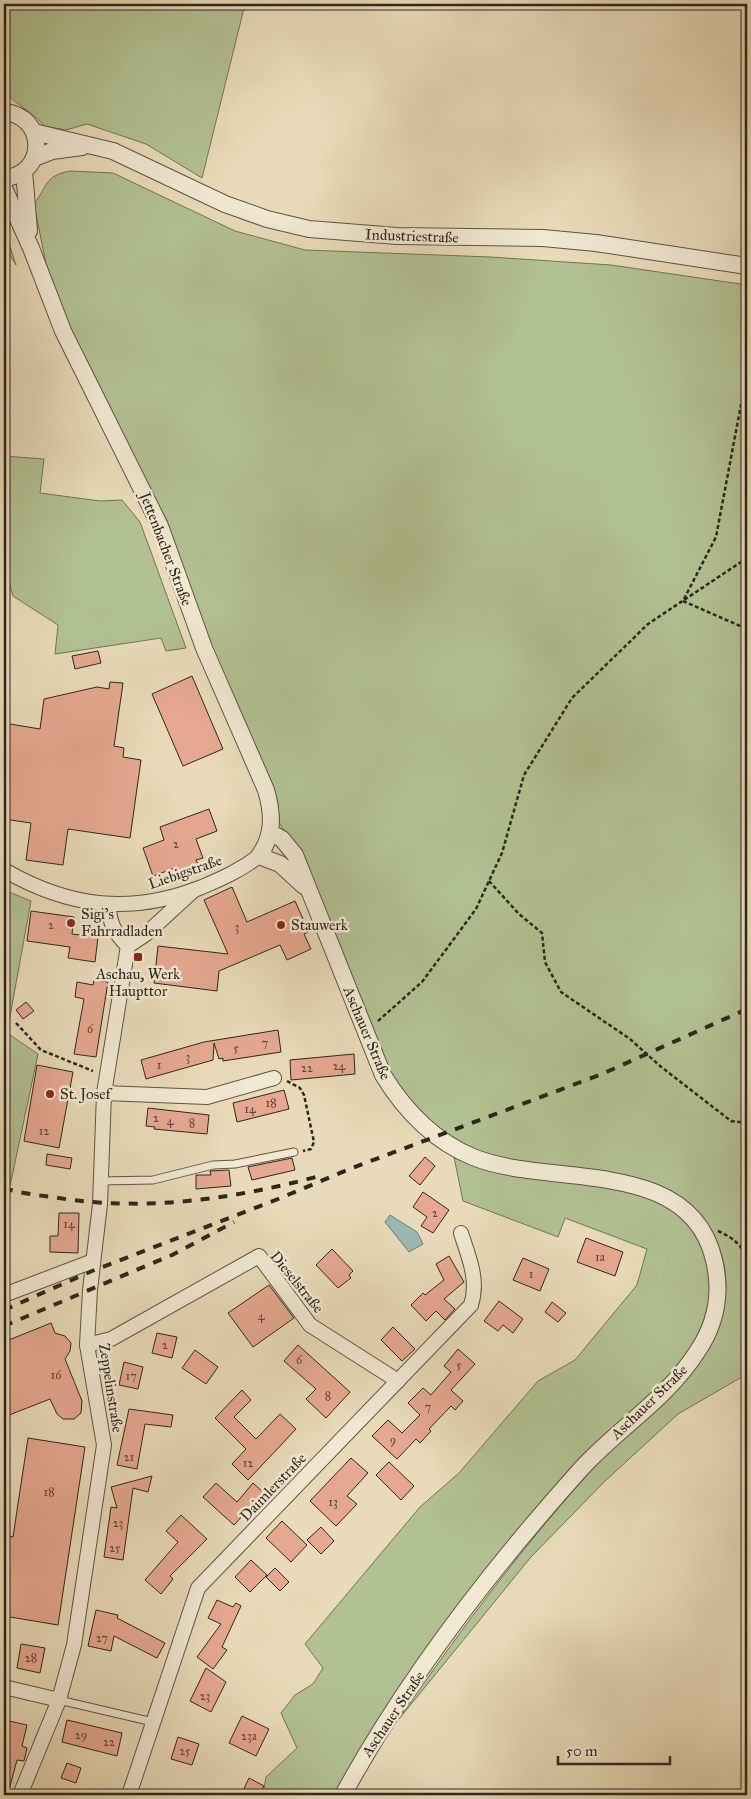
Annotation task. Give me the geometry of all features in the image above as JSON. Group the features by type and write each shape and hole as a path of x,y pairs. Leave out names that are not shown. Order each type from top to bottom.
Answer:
{"street":[{"path":"4,178 24,171 34,158 36,141 34,132 24,120 5,110"},
{"name":"Industriestraße","path":"34,132 92,146 131,159 226,204 267,219 309,229 388,236 543,238 596,243 747,266"},
{"name":"Industriestraße","path":"34,158 52,151 92,146"},
{"name":"Jettenbacher Straße","path":"24,171 32,248"},
{"name":"Jettenbacher Straße","path":"4,188 32,248 63,332 160,526 204,648 266,790 270,805 271,833 259,856"},
{"name":"Aschauer Straße","path":"271,833 282,839 295,855 307,890 383,1075 404,1106 427,1129 453,1148 476,1158 494,1164 645,1187 669,1199 700,1227 707,1237 713,1253 719,1286 711,1325 699,1349 684,1371 668,1388 594,1454 551,1502 501,1564 390,1715 343,1795"},
{"name":"Aschauer Straße","path":"259,856 280,864 307,890"},
{"name":"Liebigstraße","path":"4,870 46,891 70,898 109,905 135,904 164,900 194,890 241,870 259,856"},
{"path":"109,905 109,920 114,930 128,946 146,934 194,890"},
{"name":"Zeppelinstraße","path":"20,1795 59,1700 74,1645 104,1445 87,1345 101,1182 104,1092 128,946"},
{"path":"104,1092 207,1098 274,1078"},
{"name":"Daimlerstraße","path":"129,1795 198,1588 471,1305 476,1292 475,1279 461,1233"},
{"name":"Dieselstraße","path":"87,1345 110,1339 258,1256 310,1325 398,1381"},
{"path":"4,1295 94,1261"},
{"path":"4,1687 59,1700"}],"lane":[{"path":"101,1182 153,1180 213,1165 234,1164 294,1152"},
{"path":"59,1700 153,1722"}],"path":[{"path":"683,601 716,536 747,373"},
{"path":"365,1032 422,982 476,909 502,853 524,774 572,698 648,624 747,558"},
{"path":"683,601 747,629"},
{"path":"489,882 519,914 542,933 545,962 561,992 630,1039 660,1066 730,1121 747,1123"},
{"path":"16,1022 41,1050 106,1077"},
{"path":"274,1078 288,1081 300,1088 304,1095 314,1142 311,1149 294,1152"},
{"path":"700,1227 713,1228 726,1234 737,1242 747,1255 747,1261"},
{"path":"747,1271 745,1320 747,1350"}],"green space":[{"path":"4,4 245,4 202,178 146,144 87,124 66,130 44,126 36,117 13,100 6,89 4,79"},
{"path":"70,171 113,173 235,231 305,250 490,257 611,265 747,285 747,1374 678,1414 604,1482 531,1557 399,1719 470,1620 571,1493 613,1447 665,1401 696,1368 718,1329 724,1304 726,1280 723,1258 715,1238 703,1219 687,1203 667,1190 644,1180 494,1159 436,1131 398,1092 296,853 279,822 278,804 273,785 210,648 168,533 167,521 68,328 48,274 34,204 51,179"},
{"path":"4,228 16,265 4,245"},
{"path":"4,456 44,459 40,493 100,501 122,500 140,522 186,648 166,651 161,638 55,654 58,625 13,596 4,566"},
{"path":"4,890 31,901 7,1033 38,1054 10,1186 4,1184"},
{"path":"454,1157 490,1171 614,1187 638,1193 660,1202 679,1215 689,1225 704,1249 710,1277 710,1292 704,1320 684,1357 671,1373 657,1388 581,1456 521,1526 406,1681 361,1748 334,1795 263,1795 266,1777 297,1748 281,1713 295,1695 313,1684 323,1668 305,1644 420,1507 459,1473 538,1381 575,1360 637,1285 647,1249 565,1218 558,1237 463,1201"}],"water":[{"path":"390,1215 417,1232 423,1244 409,1252 385,1222"}],"building":[{"path":"98,651 101,663 75,669 72,656"},
{"path":"192,676 223,749 183,766 152,694"},
{"path":"110,682 123,683 114,746 124,748 123,757 141,760 130,838 68,829 63,865 26,860 31,823 4,819 4,723 40,729 44,699 97,687 109,689"},
{"path":"209,809 217,831 196,839 203,858 196,860 198,864 176,872 175,868 153,876 143,848 164,840 160,827"},
{"path":"232,887 247,922 295,901 309,932 304,934 311,949 287,960 280,945 219,971 217,991 154,983 158,946 228,954 204,900"},
{"path":"31,911 74,917 72,934 98,937 95,962 68,958 70,947 27,941"},
{"path":"94,980 108,982 96,1057 74,1054 84,999 75,997 77,982 93,985"},
{"path":"26,1002 34,1011 23,1019 16,1010"},
{"path":"278,1030 281,1052 223,1061 223,1058 219,1059 214,1043 213,1060 146,1079 141,1060 204,1042"},
{"path":"354,1054 355,1074 291,1080 290,1060"},
{"name":"St. Josef","path":"37,1065 73,1072 59,1148 24,1141"},
{"path":"284,1090 289,1109 237,1122 233,1103"},
{"path":"148,1108 209,1115 207,1134 154,1129 155,1127 146,1126"},
{"path":"47,1154 72,1158 70,1169 46,1165"},
{"path":"425,1157 435,1166 420,1185 409,1176"},
{"path":"292,1158 295,1170 252,1180 248,1167"},
{"path":"229,1170 231,1186 196,1189 196,1175 211,1175 210,1171"},
{"path":"423,1192 449,1210 433,1233 421,1226 427,1217 413,1207"},
{"path":"59,1213 79,1213 78,1253 50,1252 50,1236 58,1236"},
{"path":"586,1238 623,1252 615,1276 577,1262"},
{"path":"332,1249 353,1271 349,1275 351,1278 338,1288 316,1265"},
{"path":"449,1256 464,1282 444,1299 455,1309 445,1320 436,1311 426,1321 411,1305 423,1293 425,1295 444,1280 436,1264"},
{"path":"523,1258 549,1269 540,1291 513,1280"},
{"path":"269,1285 294,1318 253,1347 228,1313"},
{"path":"499,1301 523,1319 513,1333 503,1325 498,1331 484,1321"},
{"path":"552,1302 566,1313 558,1322 545,1312"},
{"path":"51,1323 55,1333 65,1336 71,1343 70,1351 65,1359 82,1401 81,1413 74,1419 63,1419 57,1414 50,1399 4,1417 4,1342"},
{"path":"393,1327 415,1349 402,1361 381,1340"},
{"path":"157,1333 177,1337 172,1358 152,1353"},
{"path":"298,1345 350,1392 326,1418 306,1399 316,1389 284,1361"},
{"path":"458,1349 475,1364 451,1390 463,1401 455,1410 451,1406 429,1429 431,1431 420,1443 416,1439 397,1459 372,1436 388,1420 402,1433 420,1415 408,1403 423,1388 431,1395 451,1372 444,1366"},
{"path":"195,1350 218,1367 206,1384 182,1368"},
{"path":"124,1362 143,1367 138,1389 119,1385"},
{"path":"242,1390 251,1400 234,1417 256,1439 280,1414 296,1429 248,1480 232,1464 246,1449 215,1418"},
{"path":"129,1409 173,1415 171,1427 145,1424 137,1469 117,1465"},
{"path":"28,1438 85,1447 58,1625 4,1616 4,1535 13,1537"},
{"path":"351,1458 368,1473 347,1496 357,1504 336,1526 310,1501"},
{"path":"389,1462 414,1486 401,1500 376,1475"},
{"path":"152,1476 148,1492 133,1488 123,1560 104,1557 111,1507 117,1508 111,1487"},
{"path":"216,1483 237,1502 253,1483 264,1493 234,1525 203,1497"},
{"path":"181,1515 207,1539 170,1576 173,1579 161,1594 145,1580 178,1542 166,1531"},
{"path":"282,1521 307,1545 291,1562 266,1538"},
{"path":"321,1527 334,1541 321,1554 307,1540"},
{"path":"251,1560 267,1575 250,1592 235,1577"},
{"path":"275,1568 289,1582 280,1591 266,1577"},
{"path":"217,1600 233,1607 236,1603 241,1606 222,1647 227,1650 213,1669 197,1657 221,1624 208,1618"},
{"path":"96,1610 118,1615 117,1618 165,1643 157,1658 114,1636 111,1651 88,1646"},
{"path":"21,1644 45,1648 40,1673 17,1668"},
{"path":"206,1668 226,1682 211,1712 190,1701"},
{"path":"242,1716 269,1729 256,1756 229,1743"},
{"path":"4,1720 27,1725 22,1746 27,1748 24,1761 17,1760 8,1794 4,1794"},
{"path":"67,1720 122,1733 117,1756 62,1742"},
{"path":"178,1737 199,1744 192,1765 171,1759"},
{"path":"67,1763 81,1768 76,1783 61,1778"},
{"path":"249,1778 264,1786 259,1795 241,1795"}],"railway":[{"path":"4,1310 92,1271 278,1199 352,1168 602,1074 747,1009"},
{"path":"4,1188 28,1194 86,1201 152,1203 185,1201 250,1192 316,1177"},
{"path":"4,1326 172,1255 234,1222"}],"place":[{"name":"Sigi's Fahrradladen","path":"71,923"},
{"name":"Stauwerk","path":"281,925"},
{"name":"Aschau, Werk Haupttor","path":"138,957"},
{"name":"St. Josef","path":"50,1094"}]}
